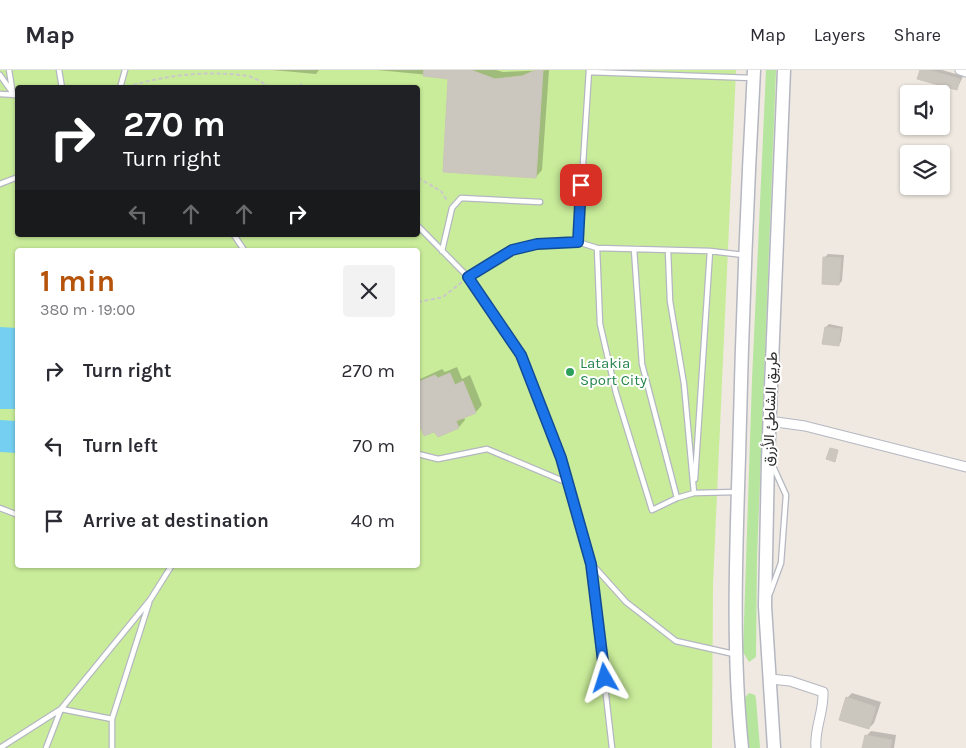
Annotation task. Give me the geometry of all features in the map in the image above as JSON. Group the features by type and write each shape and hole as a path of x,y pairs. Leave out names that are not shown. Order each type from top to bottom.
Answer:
{"main road":[{"name":"طريق الشاطئ الأزرق","path":"774,748 765,606 769,420 784,70"},
{"name":"طريق الشاطئ الأزرق","path":"742,748 735,654 744,255 754,74"}],"street":[{"path":"960,70 966,72"},
{"path":"769,420 805,426 966,466"},
{"path":"770,679 790,681 822,692 823,704 815,738 816,748"}],"lane":[{"path":"9,70 15,95"},
{"path":"59,70 62,85"},
{"path":"121,85 125,70"},
{"path":"578,242 589,71 754,74"},
{"path":"0,75 15,95"},
{"path":"0,94 15,95"},
{"path":"0,184 15,179"},
{"path":"442,251 452,208 461,198 540,202"},
{"path":"420,228 468,277 521,355 561,458 591,564 612,748"},
{"path":"235,237 243,248"},
{"path":"468,277 512,250 537,244 578,242 597,248 710,251 744,255"},
{"path":"597,248 600,324 616,393 652,510 677,498 694,493 738,492"},
{"path":"634,249 642,364 677,498"},
{"path":"668,250 670,301 684,384 694,493"},
{"path":"694,493 710,251"},
{"path":"420,454 438,459 487,449 568,483"},
{"path":"765,606 781,563 786,495 768,454"},
{"path":"0,508 15,514"},
{"path":"591,564 626,602 676,641 735,654"},
{"path":"46,748 62,709 150,600 170,568"},
{"path":"112,748 112,719 150,600"},
{"path":"0,748 62,709 112,719"}],"path":[{"path":"134,85 160,76 201,71 226,72 249,76 266,85"},
{"path":"420,179 441,192 452,208"},
{"path":"420,302 442,297 468,277"}],"green space":[{"name":"Latakia Sport City","path":"0,70 736,70 713,584 712,748 0,748"},
{"path":"766,70 776,70 757,558 756,657 749,662 743,652 752,380"},
{"path":"749,693 755,695 756,699 760,748 749,748 744,699"}],"water":[{"path":"0,327 15,328 15,409 0,409"},
{"path":"0,420 15,421 15,453 0,452"}],"building":[{"path":"424,70 471,70 495,79 522,76 536,70 543,70 536,178 443,172 448,79 423,76"},
{"path":"920,70 929,70 960,79 957,90 950,88 950,85 939,85 917,79"},
{"path":"823,257 841,258 839,285 822,284"},
{"path":"825,327 841,329 839,346 822,344"},
{"path":"450,373 455,385 463,381 476,413 456,421 459,428 438,437 434,432 424,436 420,426 420,381 435,375 438,378"},
{"path":"830,448 838,450 835,462 826,459"},
{"path":"846,697 876,707 869,729 839,720"},
{"path":"865,735 892,740 890,748 862,748"}],"place":[{"name":"Latakia Sport City","path":"570,372"}],"route":[{"path":"581,185 578,242 537,244 512,250 468,277 521,355 561,458 591,564 605,678"}]}
